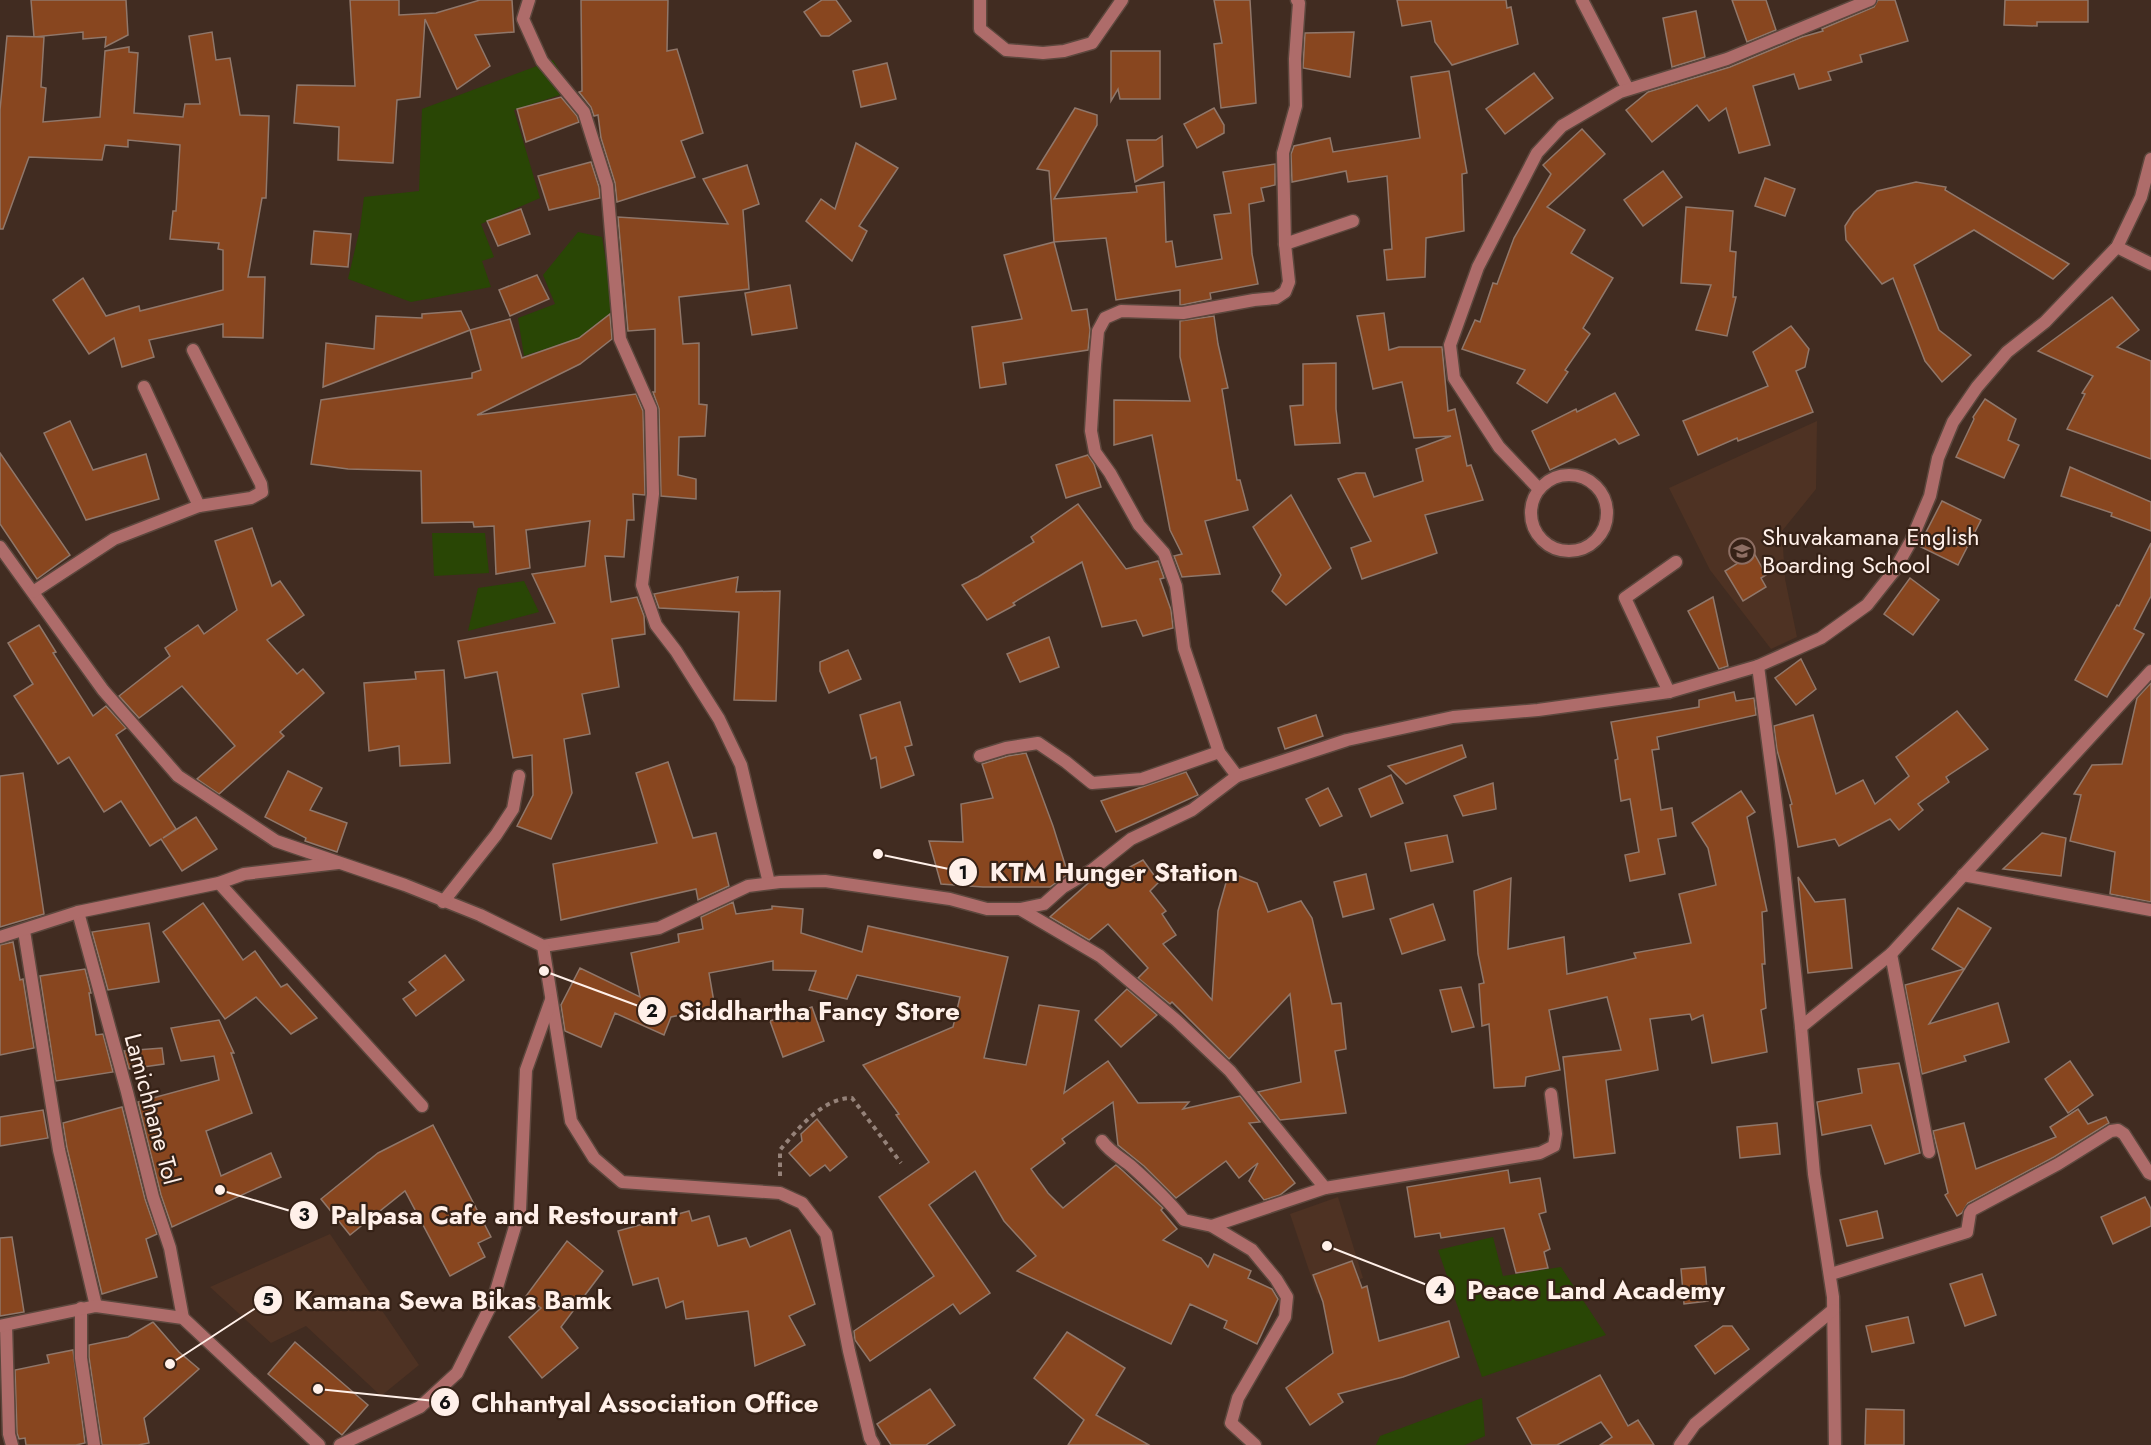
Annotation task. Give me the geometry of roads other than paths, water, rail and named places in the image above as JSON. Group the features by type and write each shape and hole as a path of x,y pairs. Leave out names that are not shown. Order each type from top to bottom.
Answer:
{"street":[{"path":"530,0 523,20 542,61 584,112 607,185 620,339 651,409 653,494 642,585 656,625 676,651 718,719 741,765 769,883"},
{"path":"980,0 980,29 1006,50 1043,53 1064,51 1092,43 1122,0"},
{"path":"1237,776 1219,752 1184,648 1176,586 1164,553 1139,525 1110,473 1095,452 1091,431 1098,331 1105,318 1121,311 1183,313 1276,298 1285,292 1289,282 1284,244 1283,153 1296,106 1295,59 1299,3 1297,0"},
{"path":"1582,0 1628,89"},
{"path":"1539,489 1500,447 1466,398 1454,378 1450,345 1478,267 1537,153 1562,126 1628,89 1727,59 1870,0"},
{"path":"0,547 6,564 33,592 103,690 178,776 276,841 343,862 480,915 543,946 659,928 748,886 769,883 825,881 950,899 987,909 1020,909 1044,904 1063,887 1092,870 1131,839 1192,810 1237,776 1347,740 1453,717 1538,710 1668,692 1758,666 1821,638 1867,605 1894,572 1911,541 1930,496 1938,458 1953,422 1977,387 2007,352 2045,322 2117,247 2141,197 2151,159"},
{"path":"1284,244 1353,221"},
{"path":"2117,247 2151,264"},
{"path":"33,592 114,539 199,506 251,498 262,492 261,484 193,350"},
{"path":"144,387 199,506"},
{"path":"1557,476 1579,476 1598,487 1607,506 1605,528 1591,545 1570,552 1549,546 1534,531 1530,509 1539,489 1557,476"},
{"path":"1668,692 1625,598 1676,562"},
{"path":"1758,666 1781,841 1814,1174 1831,1274 1835,1445"},
{"path":"1801,1027 1891,954 2151,671"},
{"path":"980,756 1006,748 1038,743 1092,783 1142,779 1219,752"},
{"path":"443,902 496,835 513,809 519,776"},
{"path":"0,937 78,912 219,883 244,874 343,862"},
{"path":"1963,875 2151,910"},
{"path":"219,883 422,1106"},
{"path":"1020,909 1100,956 1176,1020 1230,1071 1325,1188"},
{"name":"Lamichhane Tol","path":"78,912 128,1092 153,1197 170,1248 183,1318"},
{"path":"24,931 58,1150 96,1306"},
{"path":"543,946 571,1121 594,1158 622,1182 780,1193 802,1203 826,1234 849,1350 870,1437 874,1445"},
{"path":"1891,954 1929,1152"},
{"path":"340,1445 420,1407 457,1373 493,1301 520,1210 526,1070 552,999"},
{"path":"1212,1226 1325,1188 1540,1153 1554,1146 1557,1134 1551,1094"},
{"path":"1831,1274 1967,1232 1972,1210 2058,1164 2111,1131 2118,1130 2124,1134 2148,1173 2151,1174"},
{"path":"1102,1141 1169,1200 1184,1220 1212,1226 1252,1250 1276,1279 1287,1297 1285,1317 1238,1398 1231,1423 1255,1445"},
{"path":"12,1445 9,1434 3,1325 96,1306 183,1318 319,1445"},
{"path":"81,1308 81,1358 94,1445"},
{"path":"1680,1445 1695,1424 1833,1310"}],"place":[{"name":"Shuvakamana English Boarding School","path":"1742,551"},
{"name":"KTM Hunger Station","path":"878,854"},
{"name":"Siddhartha Fancy Store","path":"544,971"},
{"name":"Palpasa Cafe and Restourant","path":"220,1190"},
{"name":"Peace Land Academy","path":"1327,1246"},
{"name":"Kamana Sewa Bikas Bamk","path":"170,1364"},
{"name":"Chhantyal Association Office","path":"318,1389"}]}
